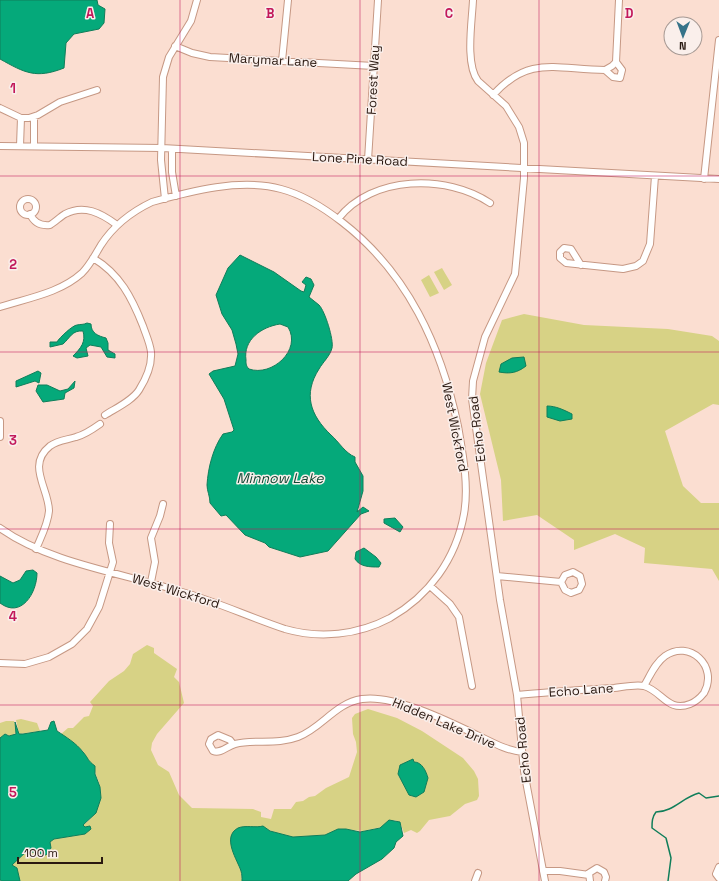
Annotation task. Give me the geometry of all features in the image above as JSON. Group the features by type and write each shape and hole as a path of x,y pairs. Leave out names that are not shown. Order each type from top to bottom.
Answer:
{"street":[{"path":"165,199 163,187 162,148 163,77 175,46 191,21 197,0"},
{"path":"282,61 288,0"},
{"name":"Forest Way","path":"368,160 378,0"},
{"name":"Echo Road","path":"473,0 472,67 476,78 509,110 519,127 524,144 524,169 515,274 485,336 475,370 472,391 472,407 497,576 517,695 522,752 545,881"},
{"path":"614,64 619,0"},
{"path":"704,179 719,40"},
{"name":"Marymar Lane","path":"175,46 192,53 210,57 374,66"},
{"path":"493,95 513,76 532,69 556,67 605,70 614,64"},
{"path":"605,70 613,77 620,78 623,73 622,70 614,64"},
{"path":"0,108 21,118 34,117 60,102 97,90"},
{"path":"34,117 34,146"},
{"path":"20,146 21,118"},
{"name":"Lone Pine Road","path":"0,146 162,148 719,179"},
{"path":"172,149 176,196"},
{"path":"581,265 623,269 636,266 643,261 650,244 654,176"},
{"path":"338,219 352,205 372,194 414,183 454,187 470,192 490,203"},
{"path":"163,187 174,185"},
{"name":"West Wickford","path":"0,305 34,297 66,283 82,273 117,225 140,208 165,199 231,186 261,185 282,189 306,198 338,219 360,237 379,256 406,291 428,331 451,397 464,464 465,503 462,523 452,552 443,569 430,586 413,603 385,620 352,632 320,634 285,629 205,599 36,549 0,528"},
{"path":"30,214 37,223 46,226 73,211 90,210 102,214 117,225"},
{"path":"93,258 114,274 128,293 148,341 151,352 148,370 139,390 133,397 105,416"},
{"path":"0,421 0,437"},
{"path":"36,549 46,524 49,511 48,499 39,476 39,465 43,456 54,444 79,436 100,424"},
{"path":"151,582 155,562 151,538 163,504"},
{"path":"0,663 20,664 43,660 72,644 84,632 94,618 110,571 113,558 109,543 110,524"},
{"path":"497,576 561,582"},
{"path":"430,586 450,604 459,617 472,686"},
{"path":"682,651 695,655 704,663 709,672 708,683 703,694 698,699 686,706 671,704 644,686 659,661 672,652 682,651"},
{"name":"Echo Lane","path":"517,695 644,686"},
{"name":"Hidden Lake Drive","path":"234,744 274,742 295,738 315,728 334,711 347,703 362,699 380,698 396,702 508,750 522,752"},
{"path":"719,867 716,874 719,878"},
{"path":"543,871 560,871 589,878 594,869 600,868 606,874 605,881"},
{"path":"475,881 478,873"}],"shaded area":[{"path":"442,268 452,285 444,290 434,272"},
{"path":"429,275 439,293 430,297 421,280"},
{"path":"524,314 584,325 668,329 712,336 719,341 719,405 713,404 665,431 683,486 701,503 719,503 719,581 712,569 644,563 645,548 615,534 574,550 574,540 537,515 503,521 501,480 480,394 486,363 502,320"},
{"path":"147,645 154,648 154,653 177,669 174,677 179,682 184,703 157,734 152,743 151,750 158,765 169,772 179,795 192,808 253,809 261,812 261,817 271,819 274,809 291,809 296,802 315,796 326,788 349,777 357,752 353,734 352,718 355,714 368,709 397,718 422,731 463,758 474,771 478,779 479,796 477,800 465,804 450,816 429,820 417,833 411,830 404,833 400,822 394,820 382,827 363,831 342,829 325,835 293,837 260,827 246,827 236,859 241,871 242,881 20,881 16,868 12,865 27,851 47,852 51,848 50,842 54,839 85,834 88,831 89,826 85,827 83,825 91,818 97,809 101,792 95,772 95,766 89,762 83,751 61,734 68,728 73,728 84,717 89,716 93,706 90,702 109,681 124,671 130,664 133,654","holes":["413,759 414,762 421,765 428,778 424,792 416,797 411,796 398,775 400,765"]},
{"path":"21,719 37,723 40,731 19,734 16,720"},
{"path":"14,721 17,732 11,736 5,734 0,738 0,723"}],"water":[{"path":"0,0 97,0 98,5 105,9 104,23 99,29 74,34 66,43 64,68 46,73 31,73 17,68 0,59"},
{"name":"Minnow Lake","path":"240,255 274,272 301,291 304,292 306,285 302,282 306,277 311,279 314,285 309,297 319,305 326,319 332,339 332,348 330,354 314,378 311,387 311,404 318,420 345,450 355,457 355,462 363,476 363,491 357,512 363,507 369,511 361,514 328,551 300,557 269,547 265,543 245,535 226,515 221,516 210,503 207,485 216,445 223,434 234,430 224,399 209,374 213,371 235,366 238,354 232,330 222,314 216,295 228,268","holes":["280,324 288,327 291,336 291,344 288,353 282,360 267,369 249,369 246,364 246,353 247,346 250,341 260,331 266,328"]},
{"path":"87,323 91,324 92,330 96,334 106,338 108,350 115,354 115,358 107,357 101,347 90,345 86,348 88,356 77,358 73,356 82,345 84,338 83,331 74,333 63,344 50,347 50,342 57,342 72,327"},
{"path":"524,357 526,366 520,370 507,373 499,372 501,364 512,358"},
{"path":"38,371 41,373 39,383 35,381 16,387 16,381"},
{"path":"75,381 74,388 65,393 64,399 43,402 36,391 38,385 47,385 60,391 68,389"},
{"path":"547,406 557,407 572,414 572,419 560,421 547,417"},
{"path":"395,518 403,527 400,532 384,523 384,519"},
{"path":"364,548 381,563 379,567 369,567 357,562 355,559 356,552"},
{"path":"33,570 37,573 36,581 31,596 26,602 15,608 8,607 0,603 0,576 13,583 20,580 26,571"},
{"path":"54,721 57,731 71,740 95,766 95,774 100,787 101,798 96,813 83,825 85,827 90,826 91,829 85,834 54,839 50,842 51,848 46,855 27,851 12,865 17,868 20,881 2,881 0,880 0,738 5,734 9,736 16,734 15,722 19,734 23,734 48,730 51,722"},
{"path":"413,759 414,762 417,762 423,767 428,778 424,792 416,797 409,795 398,774 400,765"},
{"path":"389,820 400,822 403,836 396,842 394,848 382,859 356,874 348,881 242,881 241,871 234,855 231,843 233,832 241,827 263,826 270,831 293,837 325,835 338,829 360,832 380,828"}],"waterway":[{"path":"668,881 671,858 666,838 652,828 652,820 656,812 668,810 699,793 706,798 719,796"}]}
